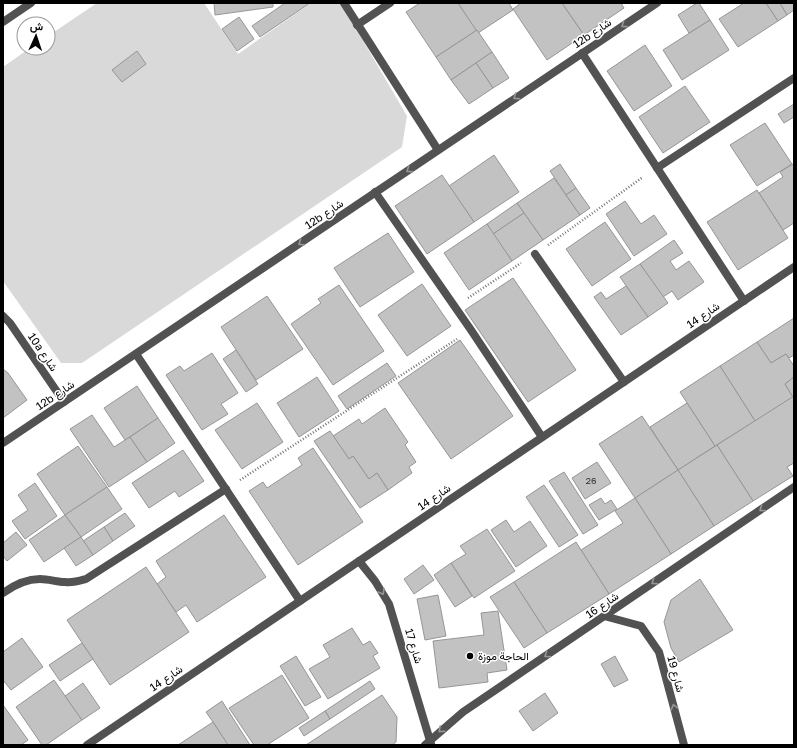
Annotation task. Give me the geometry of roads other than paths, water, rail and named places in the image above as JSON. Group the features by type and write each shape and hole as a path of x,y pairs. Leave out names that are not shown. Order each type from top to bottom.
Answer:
{"street":[{"path":"3,22 31,3"},
{"path":"344,3 438,150"},
{"path":"358,25 390,3"},
{"name":"12b شارع","path":"3,443 657,3"},
{"path":"582,53 744,300"},
{"path":"657,168 794,78"},
{"path":"375,192 471,330 542,437"},
{"path":"535,254 624,382"},
{"name":"شارع 14","path":"87,745 744,300 794,268"},
{"name":"10a شارع","path":"3,316 10,323 64,402"},
{"path":"136,354 300,601"},
{"name":"شارع 16","path":"429,743 463,712 794,486"},
{"path":"3,593 17,584 28,580 41,579 76,582 86,579 226,489"},
{"name":"شارع 17","path":"359,561 375,581 389,604 429,743"},
{"name":"شارع 19","path":"604,616 641,626 660,652 684,745"}],"place":[{"name":"الحاجة موزة","path":"470,656"}]}
